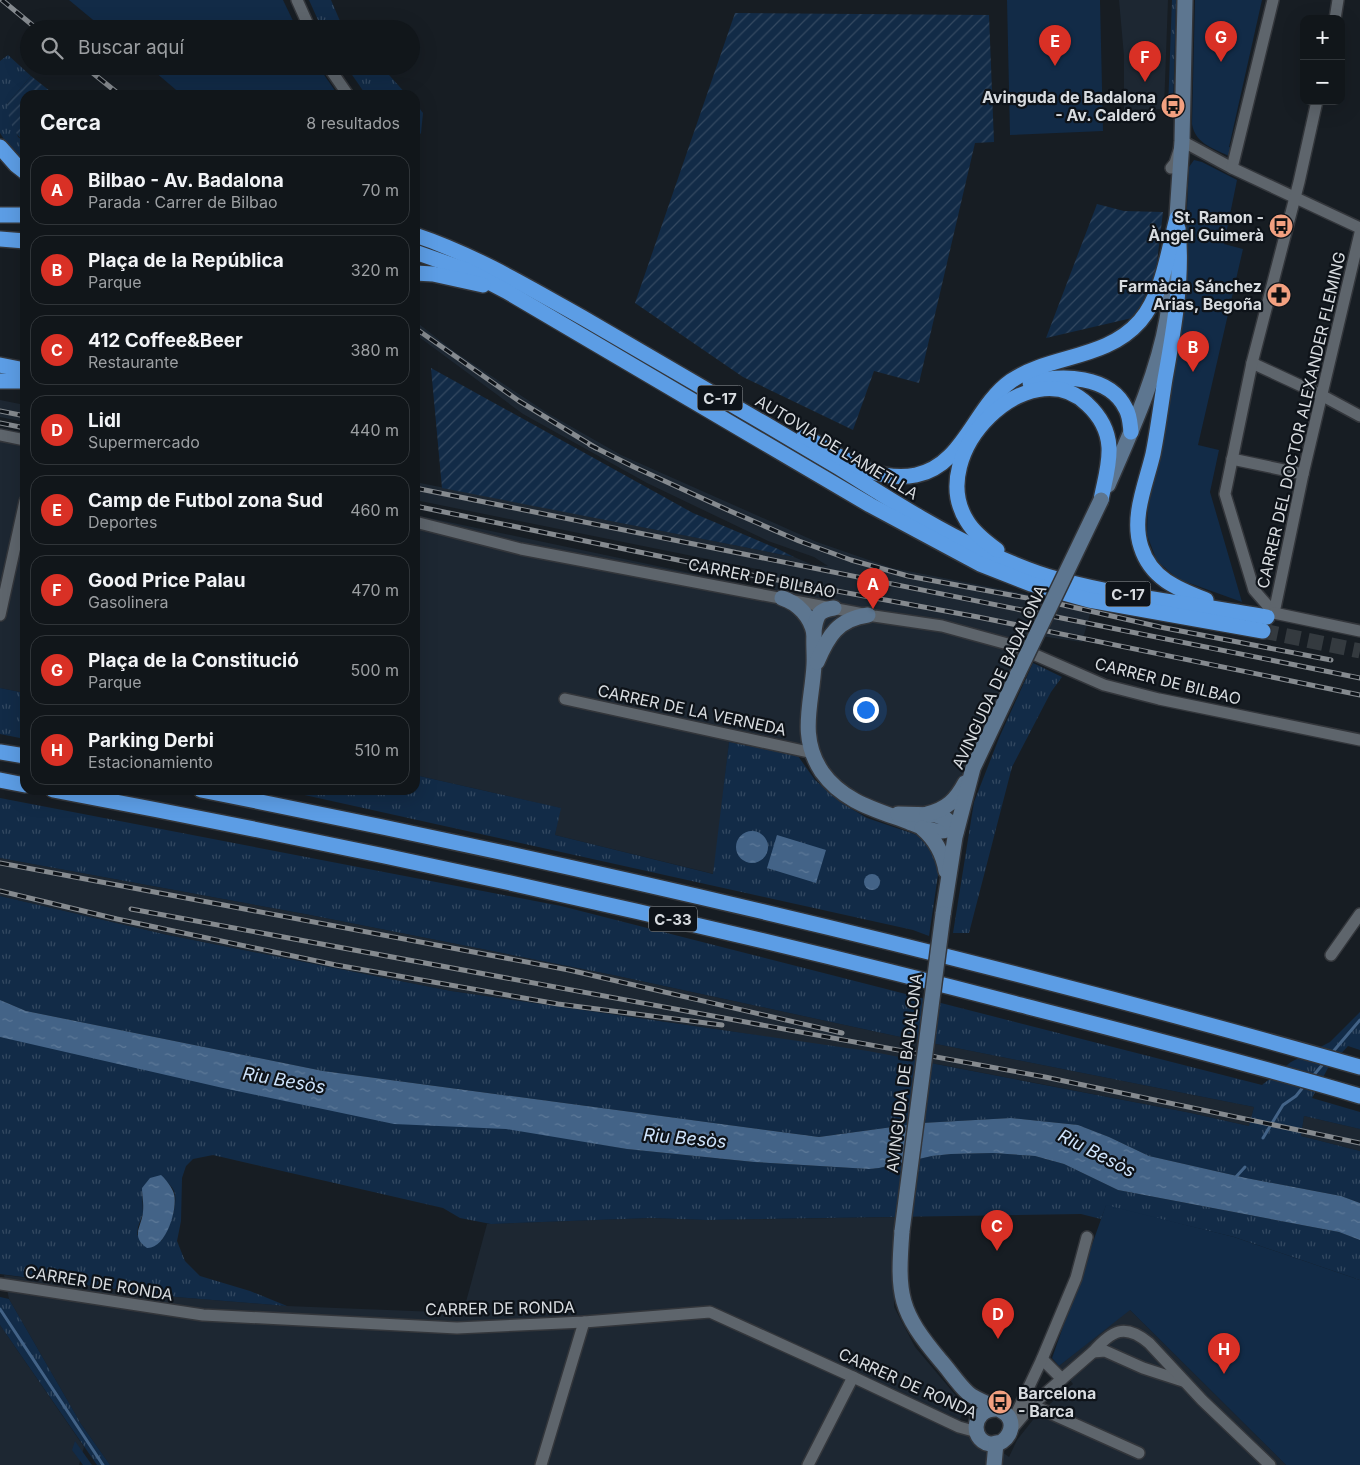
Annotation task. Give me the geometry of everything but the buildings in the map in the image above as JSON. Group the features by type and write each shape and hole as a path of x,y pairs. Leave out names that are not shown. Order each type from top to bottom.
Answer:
{"highway":[{"path":"0,147 20,168"},
{"path":"0,215 20,215"},
{"path":"614,336 728,394 866,470 893,477 917,475 936,468 954,452 1000,389 1033,370 1097,350 1121,338 1132,329 1149,307 1158,288 1177,218"},
{"path":"1177,218 1181,255 1172,343 1153,454 1138,513 1138,540 1144,557 1165,582 1179,590 1238,612"},
{"path":"0,230 20,231"},
{"name":"AUTOVIA DE L'AMETLLA","path":"420,237 454,250 499,272 614,336 932,524 980,550 1021,567 1055,578 1113,592 1238,612 1268,621"},
{"path":"0,239 20,241"},
{"name":"C-17","path":"420,254 466,270 506,291 870,505 980,564 1047,589 1089,600 1268,621"},
{"path":"420,274 449,277 506,291"},
{"path":"0,365 20,369"},
{"path":"977,420 997,402 1021,387 1042,380 1074,378 1096,384 1114,394 1126,407 1131,432"},
{"path":"0,381 20,381"},
{"path":"1021,567 975,532 964,517 958,499 958,475 961,461 972,437 989,415 1017,396 1048,389 1067,392 1084,401 1099,418 1107,436 1109,448 1108,461 1101,500"},
{"path":"0,752 20,755"},
{"path":"0,780 20,784"},
{"name":"C-33","path":"78,795 402,859 660,916 916,977 1354,1094"},
{"name":"C-33","path":"226,795 412,833 742,906 973,964 1358,1066"}],"street":[{"path":"297,0 306,20"},
{"name":"AVINGUDA DE BADALONA","path":"1008,1417 969,1393 922,1338 908,1314 901,1294 899,1272 902,1231 948,879 956,827 973,768 1101,500 1131,432 1152,376 1167,319 1182,141 1185,0"},
{"path":"1232,168 1273,0"},
{"path":"1336,15 1338,0"},
{"path":"334,75 345,90"},
{"path":"1316,105 1299,182 1252,363 1225,494 1254,590 1268,621 1337,626 1360,631"},
{"path":"1171,168 1175,163 1182,141 1232,168 1360,228"},
{"name":"CARRER DEL DOCTOR ALEXANDER FLEMING","path":"1268,621 1323,396 1360,233"},
{"path":"1252,363 1323,396 1360,416"},
{"path":"0,435 20,439"},
{"path":"1232,459 1303,474"},
{"name":"CARRER DE BILBAO","path":"420,523 521,549 868,615 942,626 1015,646 1104,685 1160,699 1360,740"},
{"path":"0,615 20,525"},
{"path":"782,598 791,601 801,609 811,624 814,637"},
{"path":"830,636 833,620 828,607 818,615 814,637 814,670 807,722 812,753 822,773 847,796 870,809 923,821 939,832 956,827"},
{"path":"814,670 835,629 853,618 868,615"},
{"name":"CARRER DE LA VERNEDA","path":"565,699 812,753"},
{"path":"923,821 957,797 973,768"},
{"path":"923,821 940,850 948,879"},
{"path":"1331,955 1360,914"},
{"path":"1008,1417 990,1409 982,1413 978,1425 980,1438 985,1442 996,1444 1004,1441 1008,1417 1042,1359 1076,1278 1087,1237"},
{"name":"CARRER DE RONDA","path":"5,1285 203,1315 457,1328 584,1322 710,1312 959,1428 978,1425"},
{"path":"541,1465 584,1322"},
{"path":"1008,1417 1032,1405 1110,1335 1127,1330 1141,1336 1270,1465"},
{"path":"1093,1352 1105,1351 1143,1368 1185,1382"},
{"path":"1143,1368 1157,1365 1162,1356"},
{"path":"1042,1359 1062,1379"},
{"path":"808,1465 853,1377"},
{"name":"AVINGUDA DE BADALONA","path":"969,1393 978,1425"},
{"path":"1008,1417 1032,1405"},
{"path":"1032,1405 1139,1453"},
{"path":"994,1465 996,1444"}],"shaded area":[{"path":"1119,0 1168,0 1164,109 1124,110 1124,56"},
{"path":"420,325 455,352 549,414 621,455 817,542 892,568 1092,607 1082,642 1026,634 960,781 945,798 924,809 894,808 857,794 840,782 823,760 729,742 714,874 555,835 560,808 420,776 420,516 780,592 761,582 762,570 420,501 420,483 794,557 813,565 828,566 814,557 768,541 647,483 523,414 420,338"},
{"path":"0,400 20,404 20,421 0,417"},
{"path":"0,428 20,432 20,692 0,688"},
{"path":"0,858 305,914 613,975 896,1036 1254,1107 1249,1126 942,1065 723,1030 451,991 168,935 0,896"},
{"path":"1304,1116 1360,1129 1360,1151 1301,1136"},
{"path":"896,1217 894,1307 915,1347 963,1404 960,1421 1009,1457 1017,1440 1036,1416 1073,1384 1059,1366 1129,1309 1286,1465 110,1465 81,1424 9,1299 4,1275 176,1297 287,1306 463,1313 487,1224 651,1218 707,1220"},
{"path":"0,1325 84,1447 79,1465 0,1465"}],"green space":[{"path":"69,0 283,0 293,20 93,20"},
{"path":"309,0 331,0 340,20 318,20"},
{"path":"1007,0 1100,0 1103,131 1010,135"},
{"path":"1172,0 1176,0 1173,110 1168,109"},
{"path":"1195,0 1262,0 1229,147 1233,148 1231,157 1201,141 1194,131 1192,124"},
{"path":"735,13 989,15 994,142 975,143 919,383 874,371 853,430 743,377 635,303"},
{"path":"8,55 20,66 20,75 31,76 7,104 20,138 20,158 11,150 0,133 0,61"},
{"path":"159,75 324,75 335,90 176,90"},
{"path":"352,75 389,75 403,90 363,90"},
{"path":"31,76 49,90 20,90 20,137 12,125 7,104"},
{"path":"420,109 423,113 420,134"},
{"path":"1194,160 1202,162 1237,180 1224,244 1243,249 1198,445 1219,450 1210,492 1242,602 1178,579 1157,561 1147,535 1148,501 1160,448 1183,289 1189,167"},
{"path":"1097,204 1124,211 1163,212 1156,270 1142,303 1132,318 1046,338"},
{"path":"431,368 693,513 794,557 442,488"},
{"path":"1033,663 1062,677 1051,692 1012,767 969,933 953,933 974,802 999,738"},
{"path":"0,688 20,692 20,738 0,734"},
{"path":"729,742 798,756 815,780 840,802 867,818 920,836 931,846 939,868 929,936 913,930 305,795 420,795 420,776 561,808 555,835 713,874"},
{"path":"0,798 561,906 1262,1085 1291,1062 1330,1042 1360,1012 1360,1050 1348,1046 1328,1068 1312,1098 1360,1112 1360,1129 1304,1116 1301,1136 1360,1151 1360,1203 1341,1196 1246,1178 1149,1156 1078,1125 1011,1118 922,1123 819,1137 323,1071 26,1011 0,1000 0,896 168,935 451,991 868,1051 1186,1112 1249,1126 1254,1107 896,1036 613,975 305,914 0,858"},
{"path":"0,1037 627,1149 754,1162 869,1169 951,1154 993,1153 1035,1156 1064,1164 1118,1190 1339,1232 1360,1240 1360,1280 1234,1237 1106,1206 1101,1219 1081,1214 707,1220 651,1218 491,1224 460,1218 443,1208 213,1155 193,1159 186,1166 182,1178 181,1221 177,1241 185,1261 200,1276 250,1291 287,1306 176,1297 0,1274","holes":["164,1178 173,1189 175,1203 172,1217 161,1241 137,1235 143,1213 142,1188"]},
{"path":"1106,1205 1234,1237 1360,1280 1360,1465 1286,1465 1130,1310 1059,1366 1052,1358"},
{"path":"0,1297 9,1299 81,1424 110,1465 97,1465 0,1325"},
{"path":"75,1441 92,1465 83,1465 72,1450"}],"water":[{"path":"752,831 758,832 763,836 767,841 767,853 763,858 758,862 752,863 746,862 741,858 737,853 736,847 737,841 741,836 746,832"},
{"path":"777,835 826,850 816,883 767,868"},
{"path":"869,874 875,874 880,879 878,888 869,890 864,885 864,879"},
{"name":"Riu Besòs","path":"0,1000 26,1011 323,1071 819,1137 922,1123 1011,1118 1078,1125 1149,1156 1246,1178 1341,1196 1360,1203 1360,1240 1339,1232 1118,1190 1064,1164 1035,1156 993,1153 951,1154 869,1169 754,1162 627,1149 506,1129 394,1124 223,1088 0,1037"},
{"path":"161,1175 173,1192 174,1209 165,1235 154,1247 147,1248 142,1244 138,1235 143,1212 142,1188 150,1178"}],"waterway":[{"path":"1331,1054 1360,1020"},
{"path":"1312,1077 1324,1063"},
{"path":"1263,1138 1283,1105 1296,1096 1304,1086"},
{"path":"1234,1179 1245,1167"},
{"path":"0,1309 103,1465"}],"tunnel":[{"path":"1263,631 1360,651"}],"railway":[{"path":"2,0 26,20"},
{"path":"95,75 114,90"},
{"path":"420,332 519,401 596,448"},
{"path":"0,411 20,415"},
{"path":"0,423 20,427"},
{"path":"590,445 730,511 799,541 851,560 908,576 1059,604 1160,627 1331,660"},
{"path":"420,489 1360,678"},
{"path":"420,507 761,577 978,617 1360,695"},
{"path":"0,863 569,970 842,1033"},
{"path":"0,891 117,919 336,965 558,1004 722,1025"},
{"path":"131,909 1045,1077 1360,1143"}],"place":[{"name":"Plaça de la Constitució","path":"1221,62"},
{"name":"Camp de Futbol zona Sud","path":"1055,66"},
{"name":"Good Price Palau","path":"1145,82"},
{"name":"Avinguda de Badalona - Av. Calderó","path":"1173,106"},
{"name":"St. Ramon - Àngel Guimerà","path":"1281,226"},
{"name":"Farmàcia Sánchez Arias, Begoña","path":"1279,295"},
{"name":"Plaça de la República","path":"1193,372"},
{"name":"Bilbao - Av. Badalona","path":"873,609"},
{"name":"412 Coffee&Beer","path":"997,1251"},
{"name":"Lidl","path":"998,1339"},
{"name":"Parking Derbi","path":"1224,1374"},
{"name":"Barcelona - Barca","path":"1000,1402"}]}
